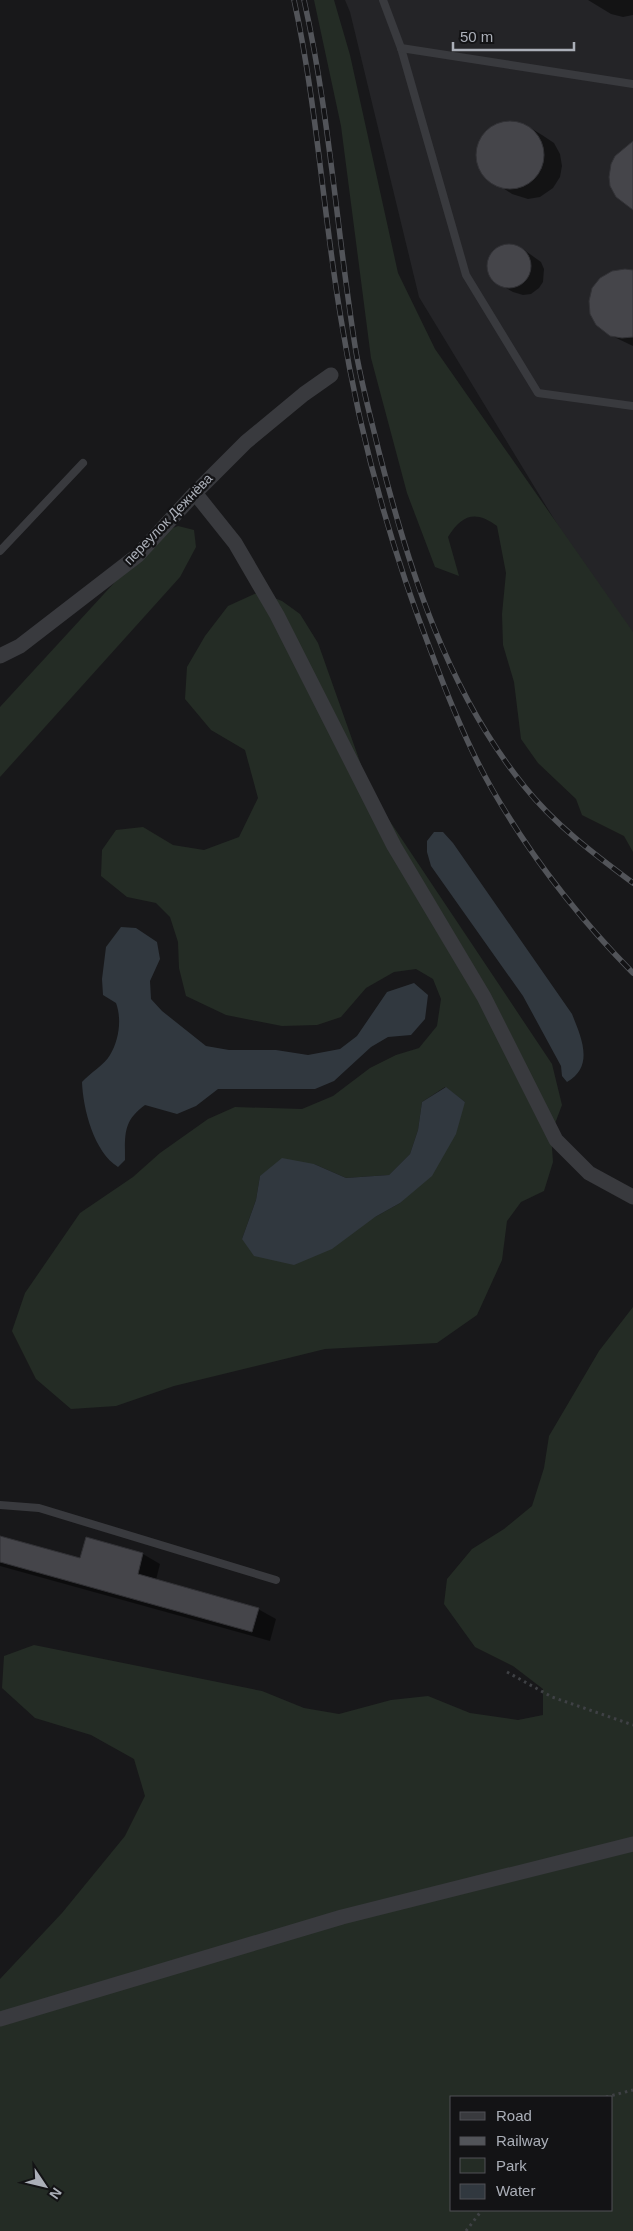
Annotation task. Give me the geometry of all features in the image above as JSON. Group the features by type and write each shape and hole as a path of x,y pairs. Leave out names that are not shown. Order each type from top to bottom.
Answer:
{"street":[{"name":"переулок Дежнёва","path":"0,656 20,646 138,555 195,493 246,442 304,394 331,375"},
{"path":"195,493 235,543 277,615 394,846 484,997 556,1140 589,1173 633,1197"},
{"path":"0,2019 342,1917 633,1844"}],"lane":[{"path":"383,0 401,48 466,275 538,393 633,406"},
{"path":"401,48 633,84"},
{"path":"0,551 84,464"},
{"path":"0,1504 39,1508 276,1580"}],"path":[{"path":"507,1672 552,1697 633,1725"},
{"path":"610,2096 633,2090"},
{"path":"466,2231 481,2211"}],"shaded area":[{"path":"345,0 633,0 633,649 419,297 350,12"}],"green space":[{"path":"314,0 334,0 350,55 398,273 435,349 633,632 633,852 624,836 582,815 576,799 538,763 521,739 514,682 503,645 502,614 506,573 497,526 482,518 470,517 458,524 453,530 448,537 459,576 435,567 407,493 371,358 341,126"},
{"path":"178,526 194,530 196,547 180,577 0,777 0,707 160,533"},
{"path":"259,592 282,601 300,614 318,643 371,793 552,1064 562,1105 551,1134 553,1162 544,1191 521,1202 507,1221 502,1260 477,1315 437,1343 325,1349 174,1386 116,1406 71,1409 36,1379 12,1331 25,1293 80,1213 133,1177 160,1153 208,1119 235,1107 302,1109 333,1096 370,1068 396,1055 419,1048 437,1026 441,999 433,979 416,969 394,972 366,988 341,1017 317,1025 282,1026 226,1015 186,996 179,968 178,942 170,917 156,903 127,897 101,876 102,850 116,830 143,827 173,845 204,850 239,837 258,798 245,750 211,730 185,699 187,667 205,636 228,606","holes":["445,1087 465,1102 400,1203 375,1217 242,1239 256,1200 260,1176 314,1164 346,1178 389,1175 410,1154 418,1130 422,1102"]},
{"path":"633,1307 633,2231 0,2231 0,1979 62,1913 125,1836 145,1796 134,1759 91,1735 35,1718 2,1688 4,1656 34,1645 262,1691 304,1708 339,1714 391,1700 428,1696 470,1713 518,1720 543,1715 543,1689 513,1666 475,1647 444,1604 447,1579 472,1549 504,1529 532,1506 544,1468 549,1436 599,1351"}],"water":[{"path":"434,832 443,832 453,843 572,1014 582,1041 583,1060 581,1068 576,1075 567,1082 562,1076 561,1066 523,996 431,866 427,852 427,841"},
{"path":"121,927 136,928 157,942 160,959 150,981 151,999 162,1011 206,1046 229,1050 276,1050 308,1055 340,1049 357,1036 387,992 414,983 428,995 425,1019 411,1035 388,1037 371,1047 334,1081 315,1089 218,1089 196,1106 177,1114 145,1105 129,1123 126,1135 125,1160 118,1167 102,1151 96,1141 85,1105 82,1082 108,1058 117,1036 119,1023 118,1009 116,1003 103,995 102,979 106,947"},
{"path":"446,1087 465,1102 456,1134 432,1176 400,1203 375,1217 332,1249 294,1265 254,1256 242,1239 256,1200 260,1176 282,1158 314,1164 346,1178 389,1175 410,1154 418,1130 422,1102"}],"building":[{"path":"503,121 517,121 529,126 539,136 544,148 544,162 539,174 529,184 517,189 503,189 491,184 481,174 476,162 476,148 481,136 491,126"},
{"path":"633,141 633,210 616,197 610,186 609,177 611,164 615,156"},
{"path":"513,244 525,250 530,257 530,275 525,282 518,287 505,288 497,285 490,278 487,262 490,254 497,247"},
{"path":"633,270 633,337 622,338 610,336 596,325 590,314 589,301 592,288 600,278 612,271"},
{"path":"0,1536 80,1558 86,1537 143,1553 138,1574 259,1608 252,1632 0,1562"}],"railway":[{"path":"294,0 309,79 335,279 348,362 377,489 417,613 445,689 467,740 492,789 523,839 556,886 633,973"},
{"path":"304,0 327,132 358,365 403,540 434,627 452,669 473,710 497,749 524,786 561,826 633,883"}]}
